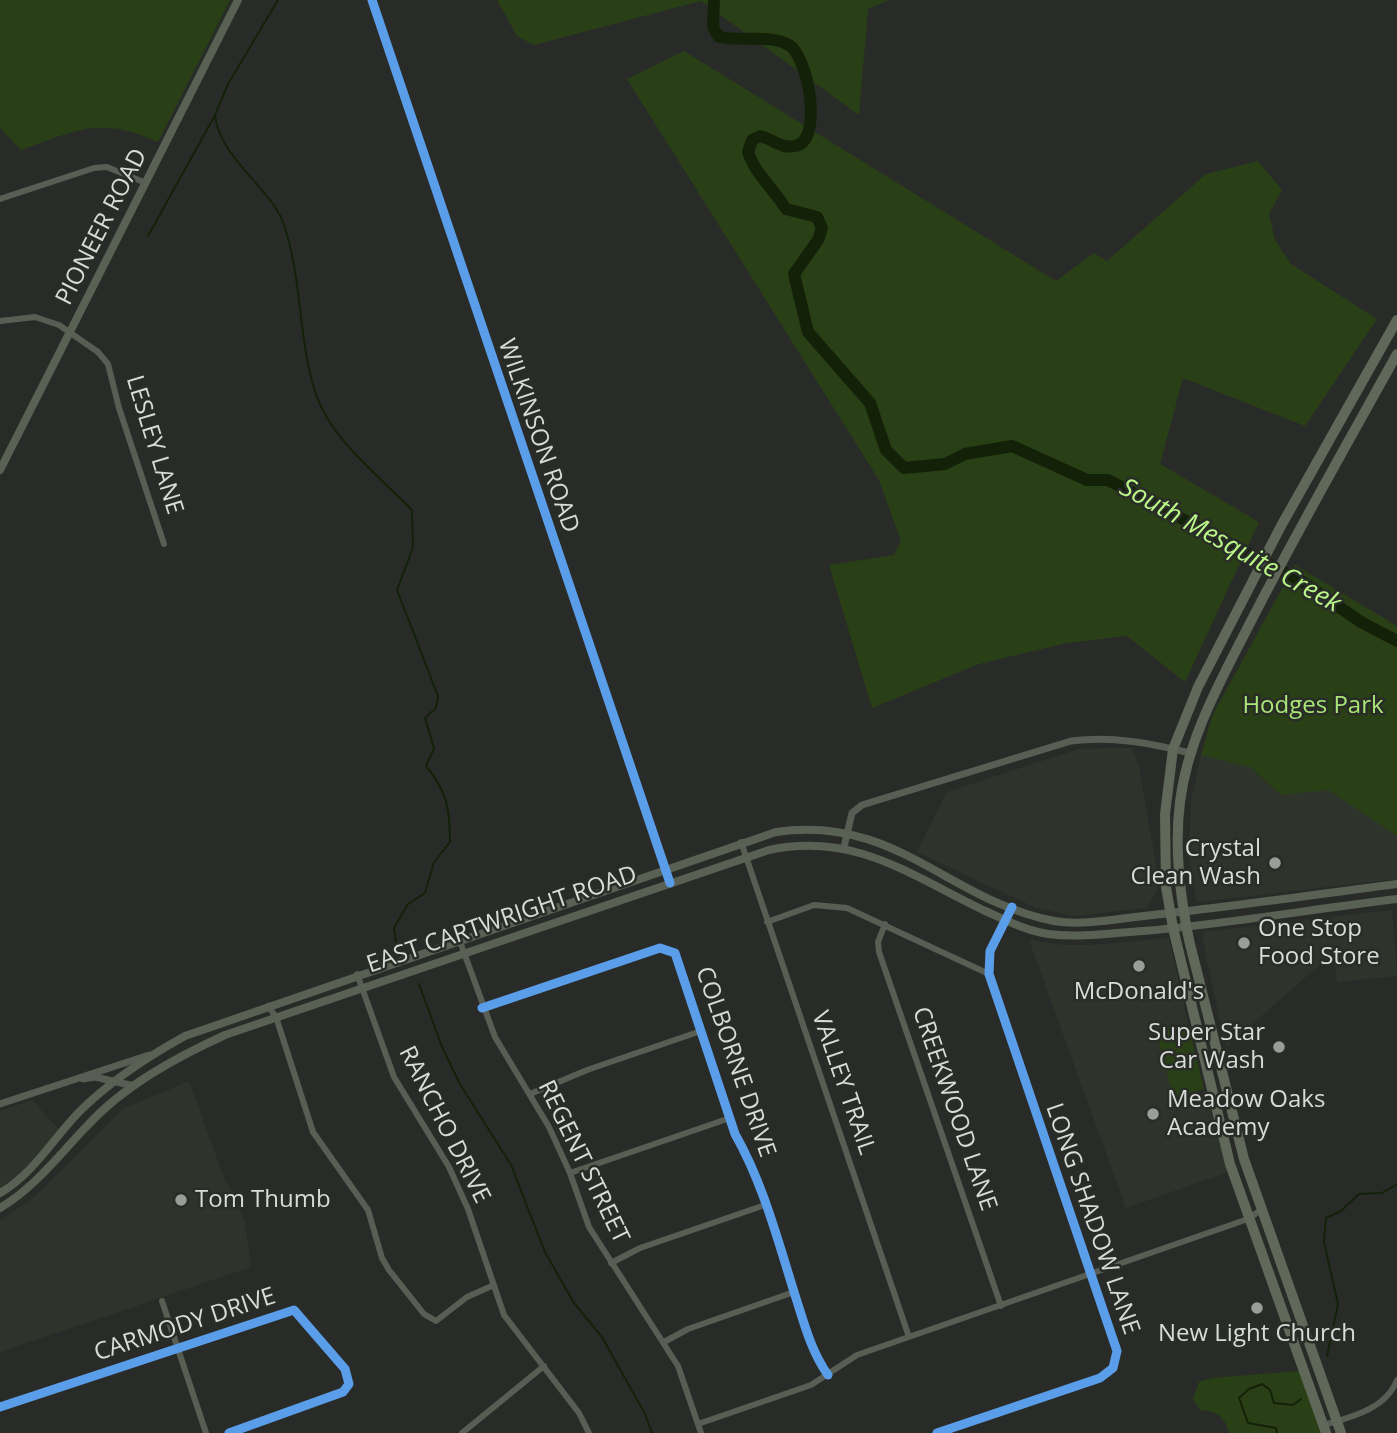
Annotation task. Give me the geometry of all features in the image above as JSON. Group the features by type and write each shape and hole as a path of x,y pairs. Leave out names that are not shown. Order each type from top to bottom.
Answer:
{"main road":[{"name":"PIONEER ROAD","path":"0,470 239,0"},
{"path":"1325,1429 1230,1164 1170,913 1164,854 1165,814 1173,749 1198,687 1281,526 1397,320"},
{"path":"1341,1433 1261,1210 1217,1053 1186,926 1178,839 1180,802 1190,753 1210,703 1295,538 1397,354"},
{"name":"EAST CARTWRIGHT ROAD","path":"0,1194 47,1151 80,1112 114,1081 153,1054 218,1023 741,842 794,829 847,831 898,850 964,886 1012,907 1060,922 1184,912 1397,884"},
{"name":"EAST CARTWRIGHT ROAD","path":"0,1208 26,1189 93,1120 134,1086 175,1060 225,1035 746,857 789,845 828,844 844,848 903,868 1005,920 1057,934 1094,935 1173,928 1397,899"},
{"path":"1345,891 1348,905"},
{"path":"1193,1014 1203,1016 1217,1053"},
{"path":"168,1046 175,1060"},
{"path":"47,1151 56,1160"},
{"path":"1284,1320 1299,1314"}],"street":[{"name":"WILKINSON ROAD","path":"372,0 670,883"},
{"path":"0,199 94,168 107,167 146,183"},
{"name":"LESLEY LANE","path":"0,321 35,317 59,325 98,352 108,364 119,408 164,544"},
{"path":"844,848 852,813 862,805 1071,741 1097,738 1135,740 1190,753"},
{"name":"VALLEY TRAIL","path":"741,842 909,1337"},
{"path":"767,922 814,905 847,908 989,974"},
{"name":"LONG SHADOW LANE","path":"937,1433 1100,1378 1113,1368 1117,1351 989,974 990,951 1012,907"},
{"name":"CREEKWOOD LANE","path":"885,924 878,942 880,953 1001,1306"},
{"name":"REGENT STREET","path":"459,939 482,1008 495,1037 530,1094 570,1173 589,1227 678,1366 701,1433"},
{"name":"COLBORNE DRIVE","path":"482,1008 660,948 668,948 678,958 730,1118 765,1205 812,1348 828,1375"},
{"name":"RANCHO DRIVE","path":"357,974 394,1077 454,1177 504,1315 579,1413 589,1433"},
{"path":"268,1006 276,1017 313,1132 368,1210 382,1258 409,1297 424,1314 436,1321 467,1297 494,1284"},
{"path":"530,1094 587,1070 701,1031"},
{"path":"76,1080 94,1071 153,1054"},
{"path":"0,1104 76,1080 95,1077 134,1086"},
{"path":"570,1173 730,1118"},
{"path":"611,1263 639,1248 765,1205"},
{"path":"698,1424 811,1385 857,1355 1248,1219 1261,1210"},
{"path":"664,1342 688,1329 794,1292"},
{"path":"162,1301 206,1433"},
{"name":"CARMODY DRIVE","path":"0,1407 294,1310 345,1369 348,1384 343,1392 229,1433"},
{"path":"466,1432 544,1366"},
{"path":"1325,1429 1336,1421 1361,1413 1387,1398 1397,1380"}],"shaded area":[{"path":"1132,748 1139,768 1160,887 1146,908 1074,916 1036,908 917,852 947,792 1079,749"},
{"path":"1201,755 1250,767 1281,795 1329,789 1397,836 1397,879 1197,902 1189,857 1191,802"},
{"path":"1392,910 1397,976 1337,982 1333,953 1226,1047 1202,937 1204,932"},
{"path":"1169,938 1188,1024 1157,1030 1174,1100 1208,1091 1228,1172 1126,1208 1029,940 1064,945 1093,945"},
{"path":"189,1081 225,1181 236,1197 245,1224 251,1267 0,1352 0,1221 32,1199 123,1109"},
{"path":"32,1100 59,1130 22,1172 0,1188 0,1111"}],"green space":[{"path":"0,0 230,0 158,142 120,129 104,128 74,132 21,150 0,128"},
{"path":"497,0 889,0 868,9 859,115 701,1 534,45 517,36"},
{"path":"684,51 1056,281 1094,253 1107,261 1206,174 1258,161 1282,190 1269,214 1275,240 1291,264 1377,319 1305,426 1183,378 1160,464 1259,522 1185,682 1127,636 1067,643 979,664 872,708 829,565 894,555 901,541 879,480 627,79"},
{"name":"Hodges Park","path":"1295,565 1397,626 1397,836 1329,790 1281,795 1250,767 1201,755 1213,714"},
{"path":"1188,1024 1204,1089 1173,1097 1156,1030"},
{"path":"1299,1371 1321,1433 1229,1433 1219,1416 1200,1410 1193,1399 1199,1382 1212,1378"}],"waterway":[{"path":"148,236 215,115 228,84 278,0"},
{"name":"South Mesquite Creek","path":"714,0 713,27 719,37 781,42 796,52 802,65 807,80 811,115 804,141 795,146 785,146 760,136 752,140 748,152 755,167 786,209 817,217 822,228 818,240 794,274 808,332 870,403 886,450 904,468 945,464 965,454 1012,446 1087,480 1108,480 1301,581 1361,622 1397,641"},
{"path":"215,115 225,145 277,209 283,222 294,263 310,371 322,408 331,425 356,455 412,510 413,547 397,590 438,696 436,708 425,718 434,748 426,766 439,784 446,801 450,842 434,862 425,893 408,904 394,928 397,949"},
{"path":"419,984 442,1047 460,1084 511,1165 545,1252 574,1303 602,1337 645,1414 652,1433"},
{"path":"1327,1356 1338,1304 1324,1242 1326,1218 1341,1211 1359,1194 1382,1193 1397,1184"},
{"path":"1277,1433 1276,1428 1248,1423 1239,1398 1249,1389 1262,1384 1270,1390 1274,1403 1293,1405 1301,1399"}],"cycle path":[{"path":"372,0 670,883"},
{"path":"937,1433 1100,1378 1113,1368 1117,1351 989,974 990,951 1012,907"},
{"path":"482,1008 660,948 675,953 735,1134 762,1192 808,1336 828,1375"},
{"path":"0,1407 294,1310 345,1369 349,1384 343,1392 229,1433"}],"place":[{"name":"Crystal Clean Wash","path":"1275,863"},
{"name":"One Stop Food Store","path":"1244,943"},
{"name":"McDonald's","path":"1139,966"},
{"name":"Super Star Car Wash","path":"1279,1047"},
{"name":"Meadow Oaks Academy","path":"1153,1114"},
{"name":"Tom Thumb","path":"181,1200"},
{"name":"New Light Church","path":"1257,1308"}]}
